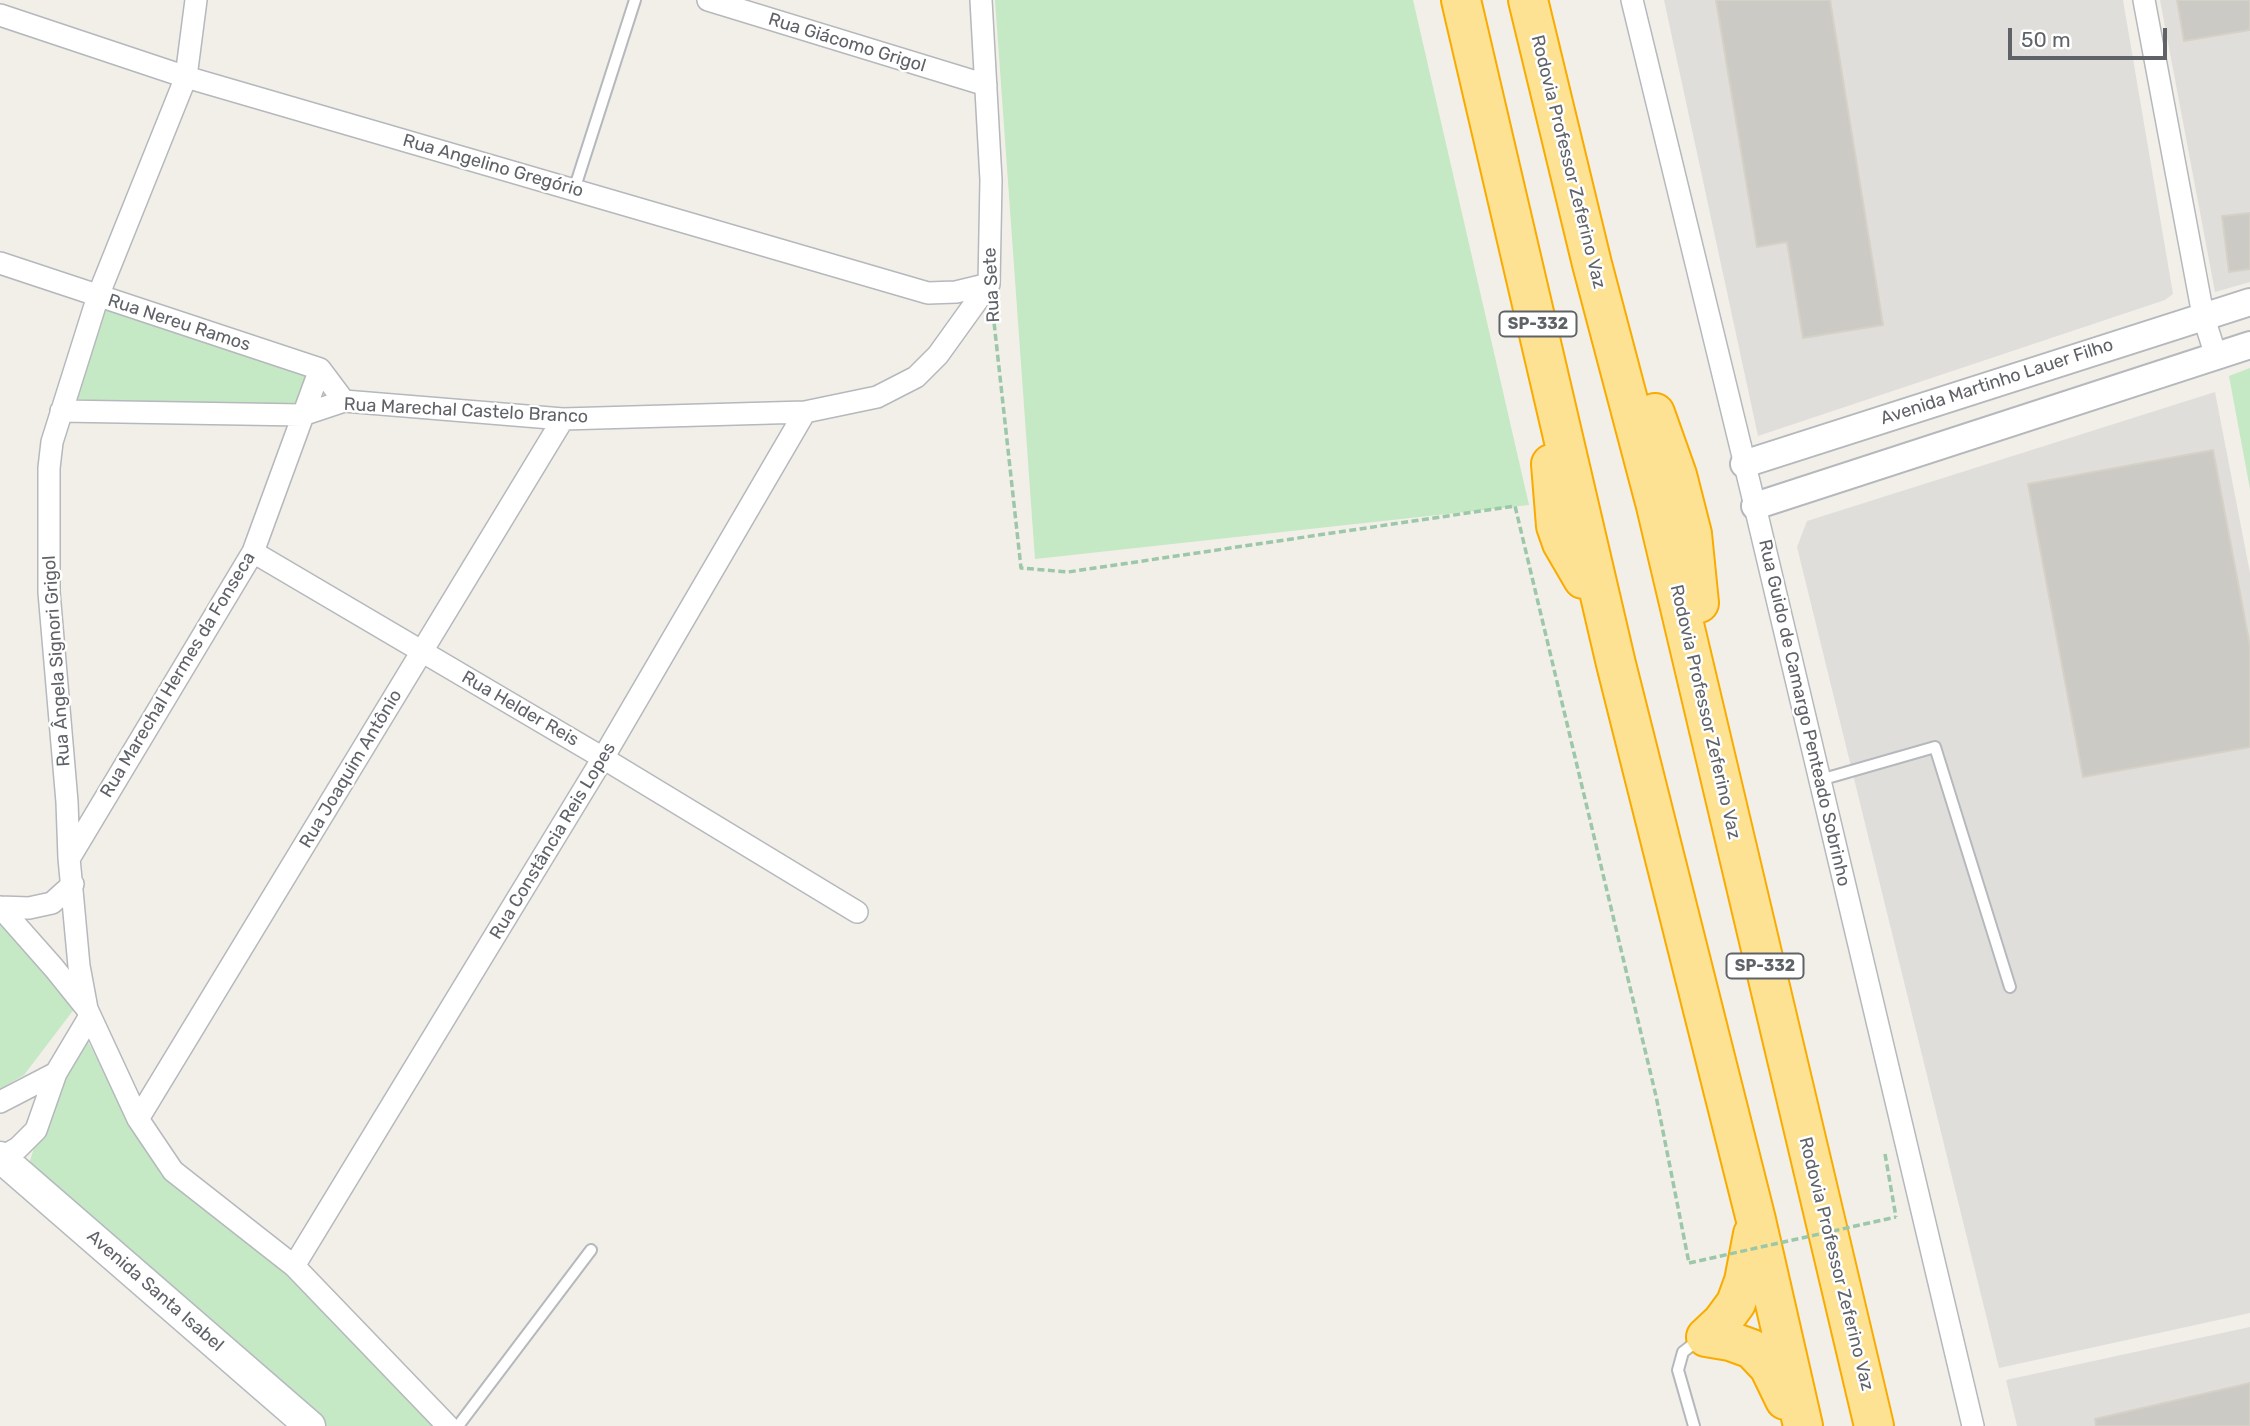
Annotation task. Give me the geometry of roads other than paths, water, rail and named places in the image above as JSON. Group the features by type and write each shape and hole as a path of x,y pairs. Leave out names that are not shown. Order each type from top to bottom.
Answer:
{"highway":[{"name":"SP-332","path":"1461,0 1613,649 1756,1220 1802,1426"},
{"name":"Rodovia Professor Zeferino Vaz","path":"1528,0 1592,264 1656,506 1874,1426"},
{"path":"1706,1337 1736,1303 1744,1281 1756,1220"},
{"path":"1848,1311 1890,1426"},
{"path":"1706,1337 1730,1341 1752,1349 1769,1367 1802,1426"}],"main road":[{"name":"Avenida Santa Isabel","path":"0,1158 310,1426"}],"street":[{"name":"Rua Ângela Signori Grigol","path":"89,1013 79,966 49,592 49,468 52,442 98,296 186,77 196,0"},
{"name":"Rua Giácomo Grigol","path":"708,0 986,85"},
{"name":"Rua Sete","path":"981,0 991,180 989,284"},
{"name":"Rua Guido de Camargo Penteado Sobrinho","path":"1632,0 1973,1426"},
{"path":"2144,0 2203,315 2216,356"},
{"name":"Rua Angelino Gregório","path":"0,15 186,77 928,293 956,292 989,284"},
{"name":"Rua Nereu Ramos","path":"0,263 320,369"},
{"name":"Rua Marechal Castelo Branco","path":"61,411 302,415 344,401 563,419 805,412 877,397 916,377 938,355 989,284"},
{"name":"Avenida Martinho Lauer Filho","path":"1744,464 2250,302"},
{"path":"1755,506 2250,345"},
{"path":"320,369 344,401"},
{"name":"Rua Marechal Hermes da Fonseca","path":"69,858 253,552 320,369"},
{"name":"Rua Constância Reis Lopes","path":"294,1266 603,758 805,412"},
{"name":"Rua Joaquim Antônio","path":"138,1119 563,419"},
{"name":"Rua Helder Reis","path":"253,552 603,758 857,912"},
{"path":"0,907 29,908 52,903 73,884"},
{"path":"0,907 54,968 89,1013 138,1119 173,1171 294,1266 449,1426"},
{"path":"0,1158 18,1148 36,1130 56,1073 89,1013"},
{"path":"0,1102 56,1073"}],"lane":[{"path":"574,190 635,0"},
{"path":"1820,780 1935,747 2010,987"},
{"path":"458,1426 591,1250"},
{"path":"1694,1426 1678,1370 1683,1352 1695,1340 1706,1337"}]}
